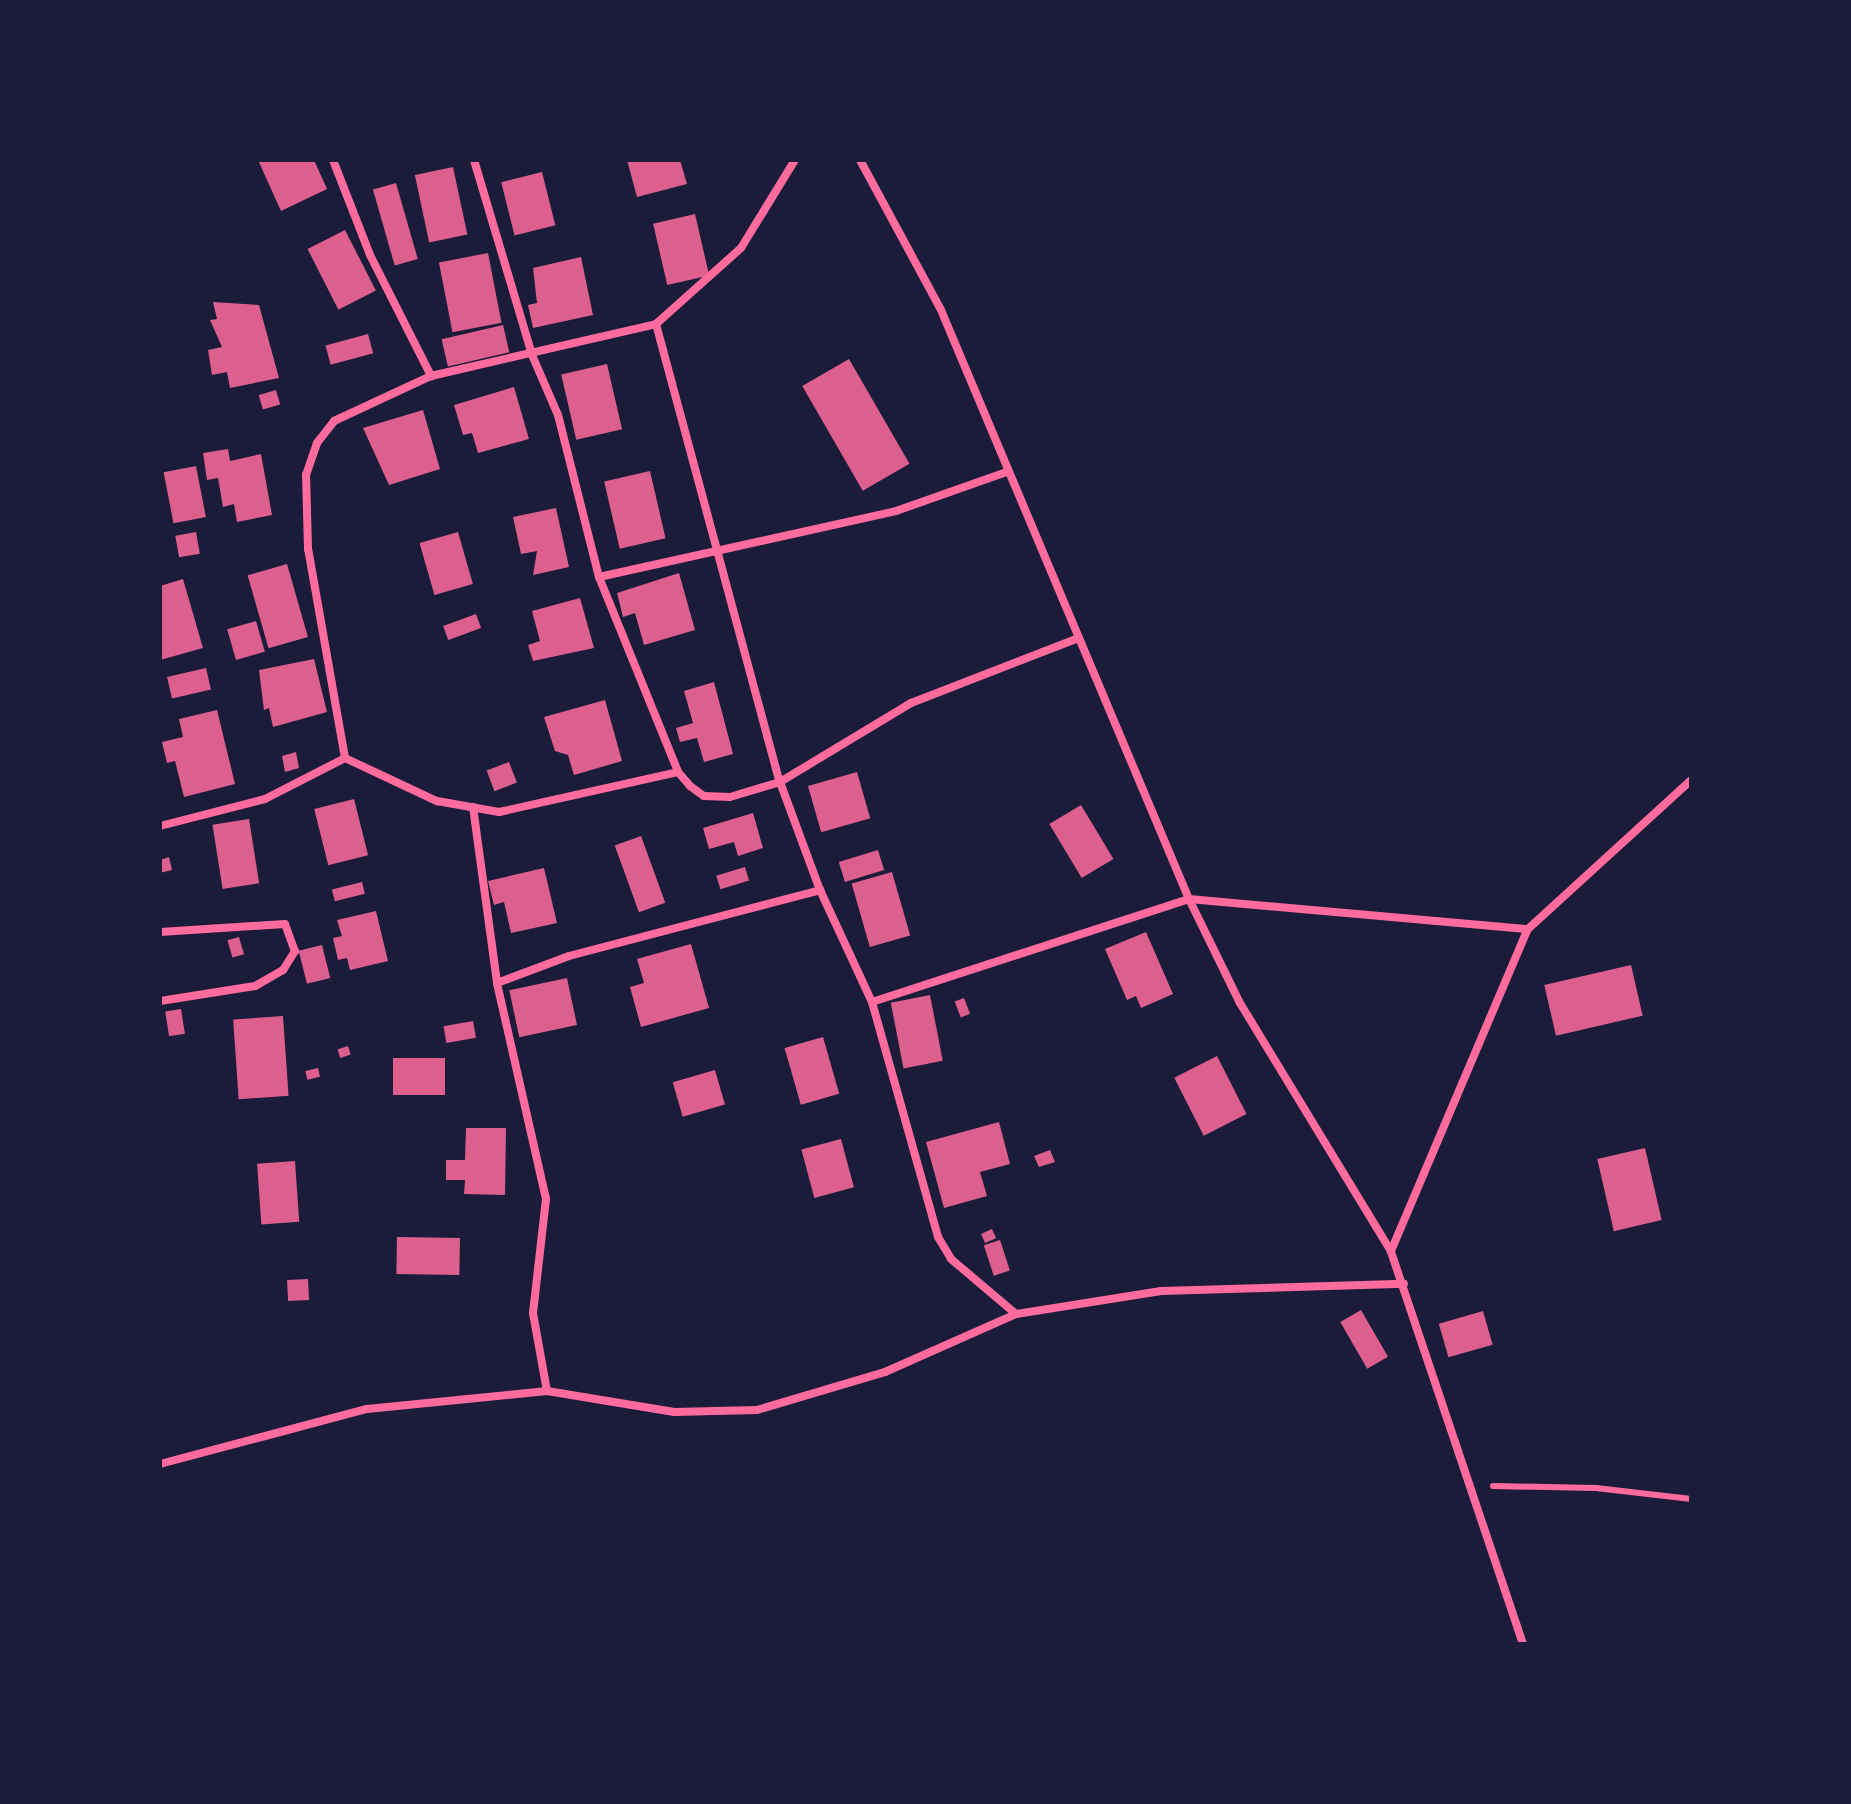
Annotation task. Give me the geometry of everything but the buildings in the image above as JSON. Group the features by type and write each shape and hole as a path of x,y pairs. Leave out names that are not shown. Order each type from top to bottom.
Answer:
{"lane":[{"path":"332,160 370,255 431,376"},
{"path":"474,160 532,355 558,415 599,577 678,772 704,796 730,797 780,782 911,703 1076,639"},
{"path":"344,758 308,549 306,475 334,421 431,376 656,324 740,248 796,160"},
{"path":"860,160 941,310 1076,639 1240,1004 1391,1250 1523,1644"},
{"path":"656,324 780,782 820,890 872,1002 938,1237 951,1258 1016,1314"},
{"path":"599,577 896,511 1008,472"},
{"path":"344,758 393,784 500,812 678,772"},
{"path":"160,826 265,799 344,758"},
{"path":"1391,1250 1528,929 1691,780"},
{"path":"472,807 497,983 546,1199 533,1312 547,1391"},
{"path":"497,983 568,956 820,890"},
{"path":"872,1002 1190,898 1528,929"},
{"path":"160,932 275,923 293,935 295,952 282,970 255,986 160,1001"},
{"path":"160,1464 368,1409 547,1391 674,1412 758,1410 870,1378 1016,1314 1160,1291 1404,1284"}],"path":[{"path":"1471,1486 1596,1488 1691,1499"}]}
